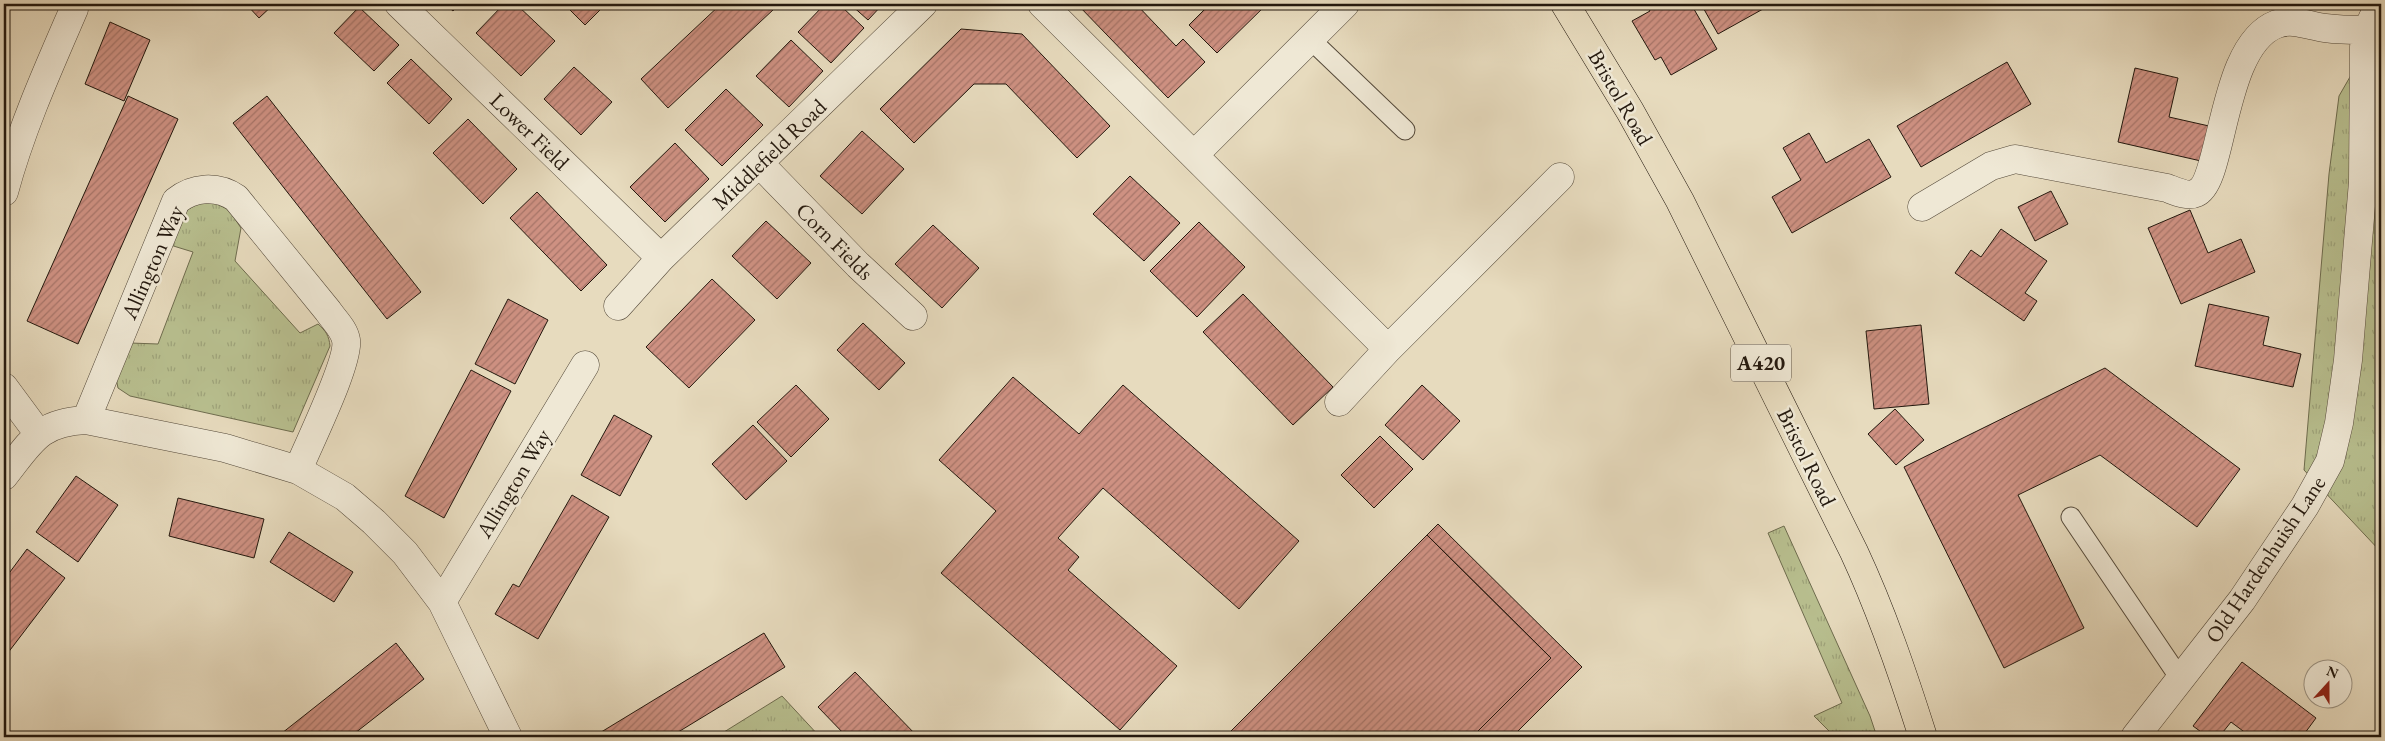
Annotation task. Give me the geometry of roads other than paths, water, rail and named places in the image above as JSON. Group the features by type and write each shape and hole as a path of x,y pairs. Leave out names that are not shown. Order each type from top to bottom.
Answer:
{"main road":[{"name":"Bristol Road","path":"1565,4 1630,111 1680,201 1849,543 1884,620 1923,737"}],"street":[{"name":"Lower Field","path":"399,4 661,258"},
{"name":"Middlefield Road","path":"618,306 661,258 923,4"},
{"path":"1042,4 1195,154 1388,349"},
{"path":"1195,154 1345,4"},
{"name":"Old Hardenhuish Lane","path":"2135,737 2242,600 2305,506 2330,461 2339,423 2349,350 2363,182 2364,47 2367,30 2375,12 2381,5"},
{"path":"4,192 17,147 74,9"},
{"path":"1922,207 1991,166 2015,159 2190,194 2198,193 2204,188 2208,178 2222,122 2238,71 2246,54 2264,32 2278,23 2296,21 2327,28 2367,30"},
{"name":"Corn Fields","path":"759,164 858,265 913,316"},
{"path":"1339,402 1388,349 1560,177"},
{"name":"Allington Way","path":"86,420 176,201 182,196 201,189 226,192 236,198 328,311 342,329 347,342 342,366 298,470"},
{"name":"Allington Way","path":"442,602 585,365"},
{"path":"4,387 38,433"},
{"path":"4,476 38,433 70,421 86,420 225,448 298,470 345,497 374,522 405,554 442,602 503,735"}],"lane":[{"path":"1310,39 1405,130"},
{"path":"2071,518 2181,680"}]}
